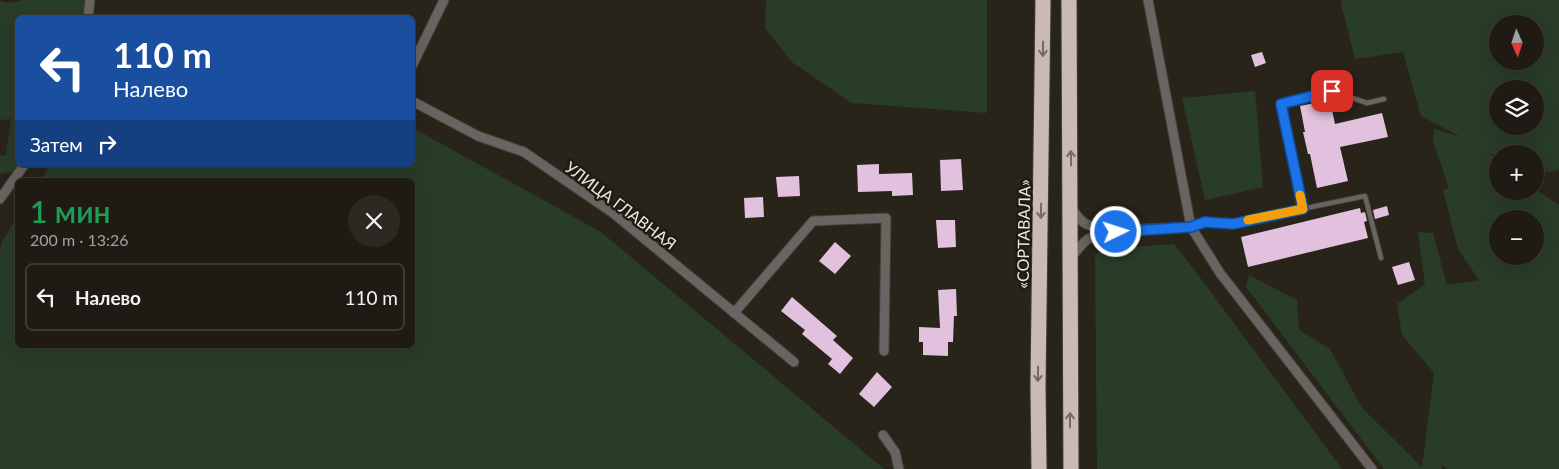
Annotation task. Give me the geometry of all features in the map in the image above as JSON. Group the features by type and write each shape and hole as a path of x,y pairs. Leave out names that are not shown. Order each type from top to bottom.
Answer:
{"highway":[{"name":"«СОРТАВАЛА»","path":"1039,469 1038,385 1043,0"},
{"path":"1069,0 1071,469"}],"street":[{"path":"88,15 90,0"},
{"path":"415,60 444,0"},
{"path":"1148,0 1191,227 1220,273 1372,469"},
{"name":"УЛИЦА ГЛАВНАЯ","path":"415,103 478,136 524,152 613,214 794,362"},
{"path":"0,199 23,167"},
{"path":"1071,206 1079,220 1088,226 1109,232"},
{"path":"734,313 813,221 886,218 884,351"},
{"path":"1071,258 1082,244 1089,239 1109,232 1191,227"},
{"path":"884,435 895,452 899,469"}],"lane":[{"path":"1303,209 1281,104 1332,91 1366,103 1384,98"},
{"path":"1191,227 1205,222 1233,224 1365,196 1381,258"}],"green space":[{"path":"25,0 87,0 85,15 15,15 15,167 24,167 23,170 0,174 0,156 6,155 11,119 0,120 0,1 11,3"},
{"path":"766,0 987,0 987,113 852,103 793,63 765,28"},
{"path":"1342,0 1559,0 1559,170 1544,173 1544,145 1489,145 1488,153 1489,200 1544,200 1544,195 1559,205 1559,469 1448,469 1441,464 1442,469 1384,469 1246,287 1249,275 1297,300 1299,330 1330,349 1362,408 1422,467 1434,373 1402,335 1397,304 1425,284 1418,232 1433,233 1447,285 1479,280 1458,249 1443,190 1449,188 1433,141 1434,129 1461,137 1421,116 1403,52 1355,59 1341,4"},
{"path":"1255,91 1263,187 1205,200 1182,98"},
{"path":"415,129 601,232 884,469 0,469 0,248 15,220 15,348 415,348 415,178 42,178 48,167 415,167"},
{"path":"1174,244 1342,469 1097,469 1095,254 1114,248"}],"building":[{"path":"1262,52 1266,63 1255,67 1251,55"},
{"path":"1330,100 1335,124 1382,113 1388,137 1340,147 1348,181 1317,188 1303,132 1305,132 1300,106"},
{"path":"961,159 963,190 941,191 940,160"},
{"path":"879,164 879,174 912,173 913,195 892,196 892,191 858,192 857,165"},
{"path":"799,176 800,196 778,197 776,177"},
{"path":"763,197 764,217 745,218 744,198"},
{"path":"1387,206 1389,215 1375,219 1373,210"},
{"path":"1360,208 1361,213 1365,212 1367,221 1364,222 1368,238 1248,267 1241,237"},
{"path":"936,220 955,220 956,247 938,248"},
{"path":"835,242 851,256 835,274 819,261"},
{"path":"1409,262 1415,280 1398,285 1392,267"},
{"path":"956,289 957,316 954,316 953,342 948,342 948,356 923,355 923,342 919,342 919,327 940,328 938,290"},
{"path":"792,297 837,336 833,340 853,358 840,374 828,364 832,359 802,334 805,330 781,311"},
{"path":"877,372 892,387 874,407 859,394"}],"slow traffic":[{"path":"1248,220 1303,209 1300,195"}],"route":[{"path":"1116,232 1191,227 1205,222 1233,224 1303,209 1281,104 1332,91"}]}
